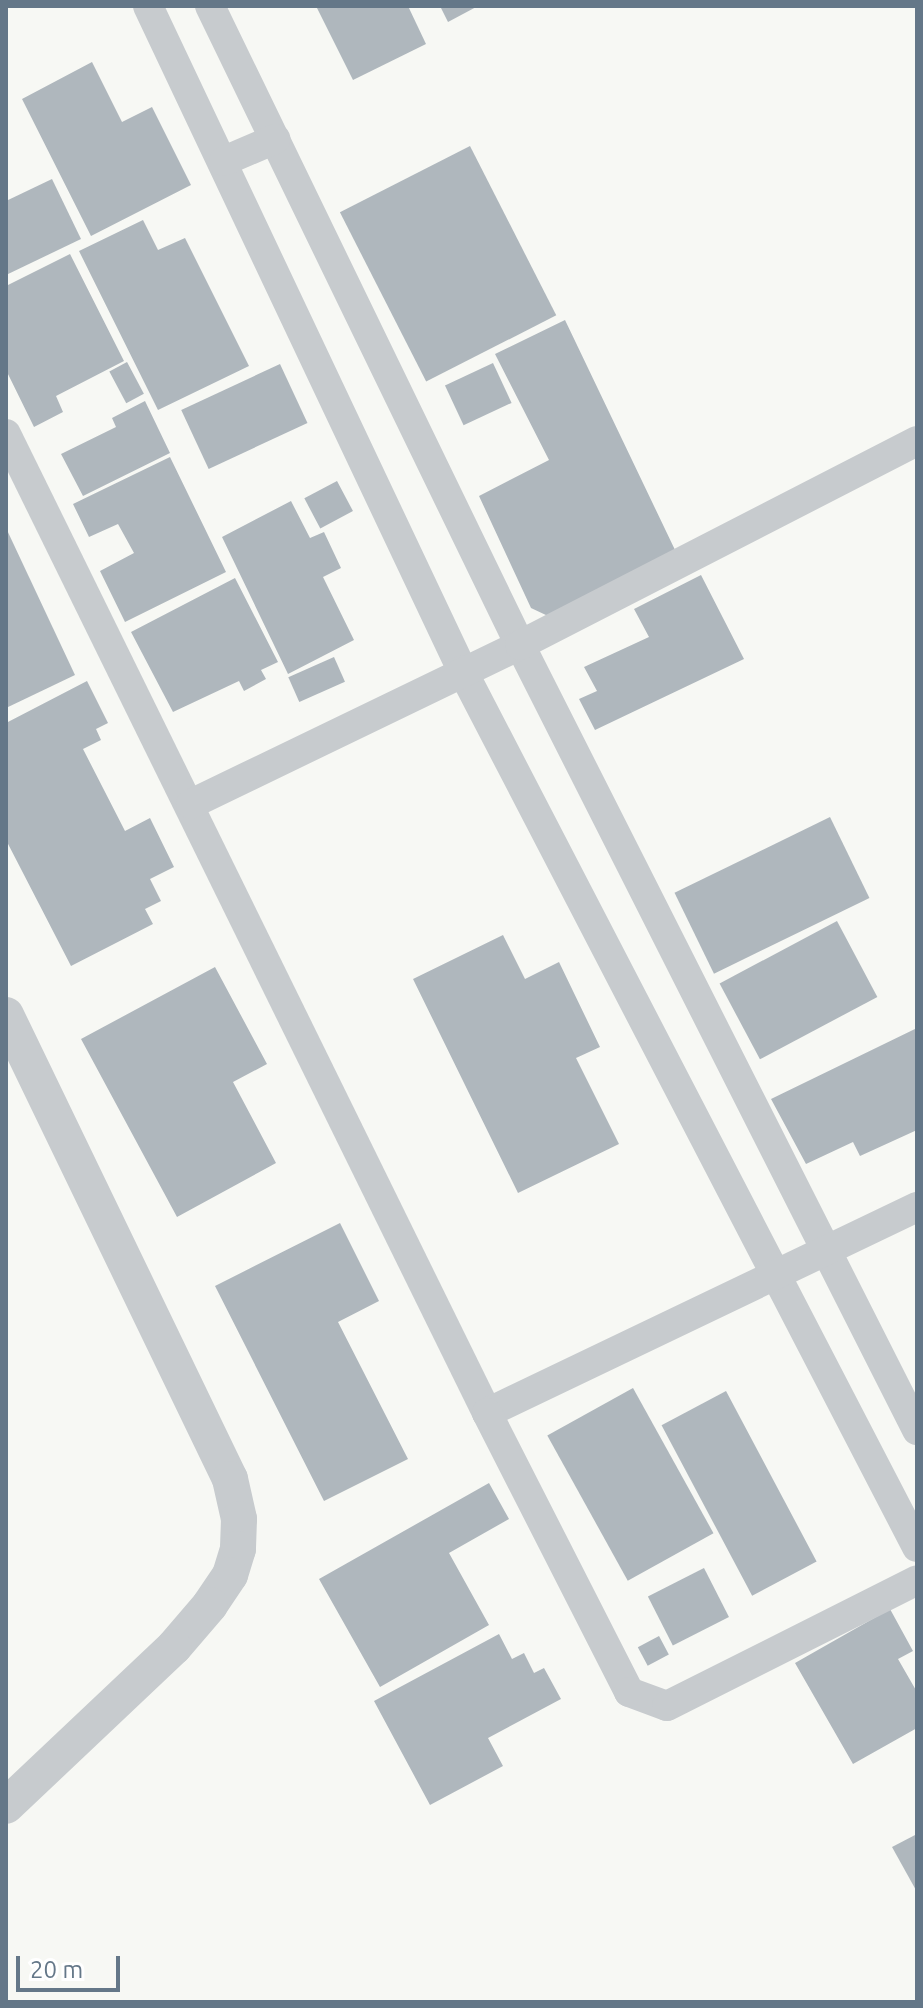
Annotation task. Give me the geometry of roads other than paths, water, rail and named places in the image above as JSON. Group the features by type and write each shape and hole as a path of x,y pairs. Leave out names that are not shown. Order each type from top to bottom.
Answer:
{"street":[{"path":"148,6 224,161 462,670 774,1277 917,1547"},
{"path":"210,6 520,645 823,1253 917,1430"},
{"path":"224,161 275,139"},
{"path":"6,434 191,804 487,1413 629,1692 667,1706 917,1580"},
{"path":"191,804 462,670 520,645 917,441"},
{"path":"6,1015 230,1479 239,1519 238,1549 230,1575 210,1605 174,1647 6,1806"},
{"path":"487,1413 917,1207"}]}
